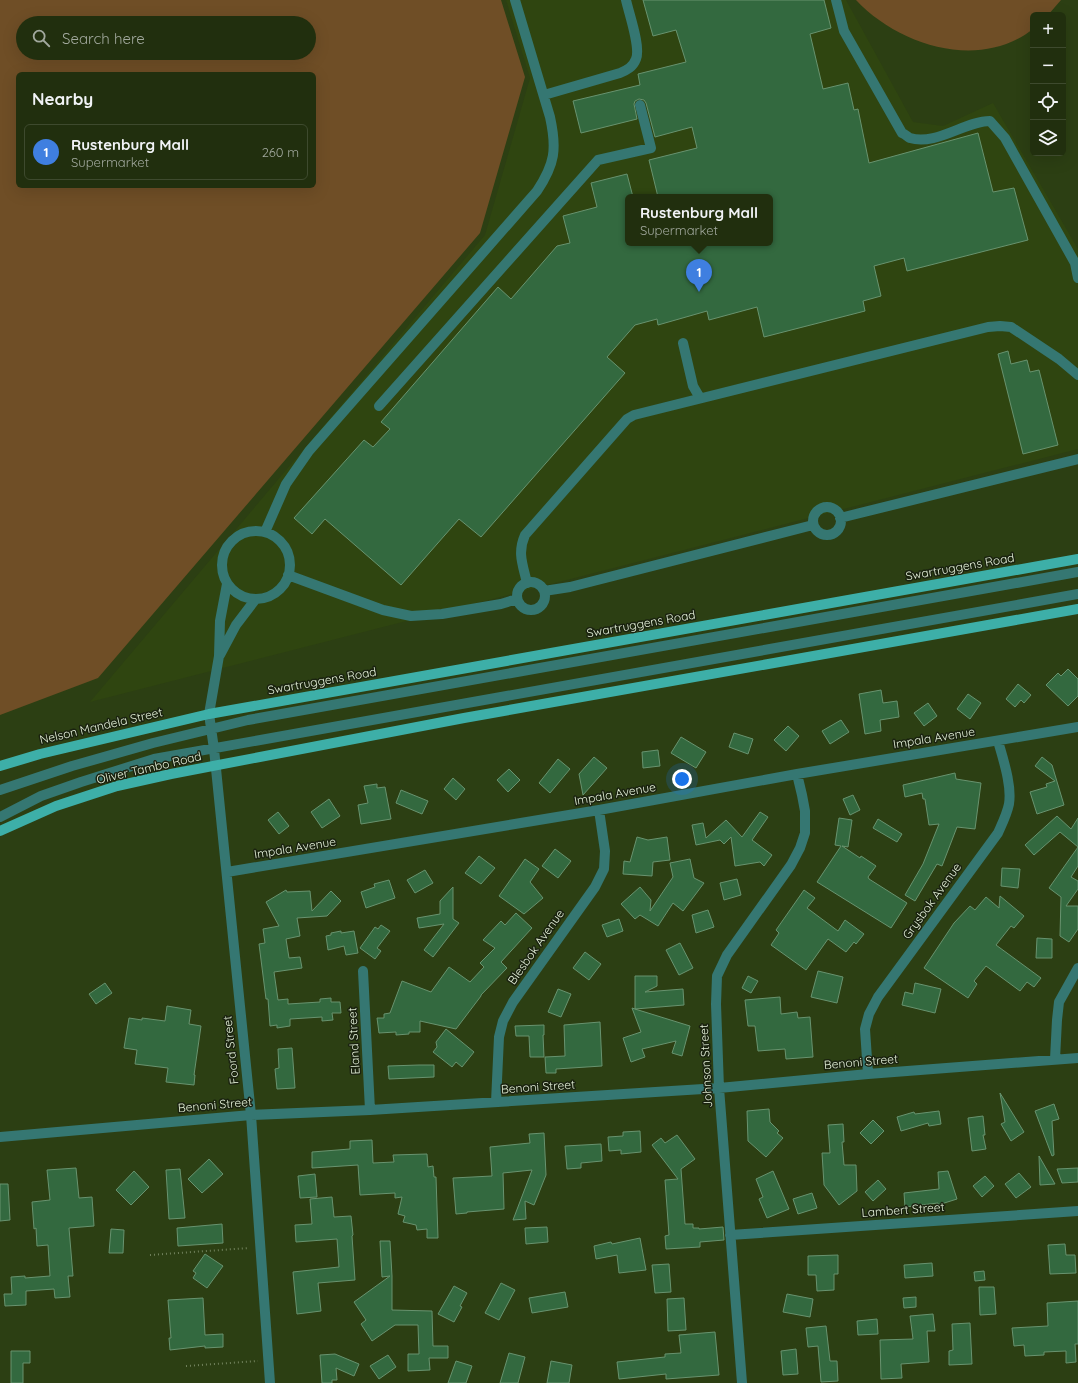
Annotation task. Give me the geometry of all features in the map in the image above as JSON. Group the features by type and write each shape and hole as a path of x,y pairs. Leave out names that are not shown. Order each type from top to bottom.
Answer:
{"main road":[{"name":"Swartruggens Road","path":"209,714 1078,559"},
{"path":"215,767 464,718 1078,609"},
{"name":"Nelson Mandela Street","path":"0,766 40,754 209,714"},
{"name":"Oliver Tambo Road","path":"0,831 56,806 117,786 171,774 215,767"}],"street":[{"path":"265,532 286,484 309,451 537,191 546,176 555,146 550,117 514,0"},
{"path":"544,96 620,73 630,68 636,61 638,55 637,46 626,0"},
{"path":"836,0 844,31 902,133 910,138 925,139 951,133 981,121 990,121 1005,138 1068,249 1075,263 1078,278"},
{"path":"379,406 598,160 651,148 640,104"},
{"path":"527,583 520,556 520,548 525,535 628,419 634,415 988,327 1011,327 1059,359 1078,375"},
{"path":"683,342 693,386 700,398"},
{"path":"840,518 1078,459"},
{"path":"825,507 834,509 838,512 840,518 838,530 830,535 817,532 813,525 812,519 816,511 825,507"},
{"path":"544,592 570,587 813,525"},
{"path":"253,531 265,532 275,537 282,544 288,554 290,564 288,575 284,585 276,593 266,598 255,600 245,598 235,593 227,584 222,574 221,562 225,550 232,541 241,534 253,531"},
{"path":"0,790 72,766 153,743 248,720 1078,572"},
{"path":"288,575 382,610 411,616 442,614 501,604 517,599"},
{"path":"534,582 539,584 544,592 545,596 542,605 535,610 526,610 517,599 518,590 521,586 527,583 534,582"},
{"path":"219,656 220,621 227,584"},
{"path":"0,817 41,796 119,769 154,759 1078,594"},
{"path":"219,656 236,625 255,600"},
{"name":"Foord Street","path":"219,656 209,714 210,729 214,749 251,1115 270,1383"},
{"name":"Impala Avenue","path":"227,872 599,810 796,774 1078,727"},
{"name":"Grysbok Avenue","path":"868,1074 865,1030 869,1014 878,996 998,833 1005,818 1009,803 1009,789 998,741"},
{"name":"Johnson Street","path":"742,1383 719,1088 716,1004 717,976 727,955 791,865 800,848 805,832 805,811 796,774"},
{"name":"Blesbok Avenue","path":"496,1102 499,1037 503,1020 513,1002 595,887 604,869 605,851 599,810"},
{"path":"1055,1059 1059,1002 1078,968"},
{"name":"Eland Street","path":"364,971 370,1110"},
{"name":"Benoni Street","path":"0,1136 251,1115 370,1110 719,1088 868,1074 1078,1058"},
{"name":"Lambert Street","path":"730,1235 1078,1211"}],"path":[{"path":"150,1255 260,1247"},
{"path":"186,1366 269,1360"}],"shaded area":[{"path":"0,0 501,0 525,77 480,233 98,678 0,715"},
{"path":"506,0 846,0 913,122 943,126 993,103 1078,249 1078,449 90,702 485,235 530,78"},
{"path":"856,0 1061,0 1051,12 1030,12 1030,31 1012,42 989,49 965,50 941,48 894,30 874,16"}],"building":[{"path":"643,0 824,0 831,28 810,34 823,89 848,83 854,110 858,109 869,163 978,133 993,192 1014,188 1028,240 907,271 904,258 874,266 881,296 863,301 865,311 764,337 757,307 709,320 707,311 658,325 657,319 635,325 607,357 625,373 481,537 459,519 401,585 325,519 312,534 294,518 364,440 373,447 390,429 381,422 498,287 511,299 557,246 570,243 563,216 597,207 591,183 627,174 632,194 625,194 625,246 773,246 773,194 657,194 649,160 697,148 692,127 655,137 646,103 644,100 639,99 635,101 634,104 637,119 581,133 573,101 640,85 638,74 686,62 676,30 653,36"},
{"path":"1008,351 1011,364 1027,360 1030,372 1039,370 1058,445 1023,454 998,354"},
{"path":"1068,669 1078,679 1078,696 1068,706 1046,685 1058,673 1061,676"},
{"path":"1018,684 1031,695 1024,703 1021,700 1015,707 1006,699"},
{"path":"881,690 883,703 897,701 899,717 880,720 881,731 865,734 859,694"},
{"path":"968,694 981,703 970,719 957,709"},
{"path":"928,703 937,716 924,726 914,713"},
{"path":"841,720 849,732 830,744 822,731"},
{"path":"788,726 799,736 786,751 774,740"},
{"path":"734,733 753,739 748,754 729,747"},
{"path":"681,737 706,752 696,768 671,753"},
{"path":"658,750 660,766 643,768 642,752"},
{"path":"594,757 607,768 583,795 579,774"},
{"path":"1042,757 1052,765 1064,805 1037,814 1030,792 1047,787 1046,784 1055,781 1035,766"},
{"path":"558,759 570,769 550,793 539,783"},
{"path":"509,769 520,780 508,792 497,780"},
{"path":"955,773 956,779 981,783 975,829 957,827 942,866 937,864 915,901 905,895 923,864 939,824 929,825 925,799 923,799 922,793 905,797 903,785"},
{"path":"453,778 465,789 456,800 444,789"},
{"path":"377,784 377,788 385,787 391,819 361,824 358,805 368,803 364,786"},
{"path":"401,790 428,801 422,814 396,803"},
{"path":"853,795 860,810 850,815 843,799"},
{"path":"329,799 340,816 322,828 311,812"},
{"path":"278,812 289,826 279,834 268,820"},
{"path":"760,812 768,817 752,840 772,855 764,866 760,862 735,866 731,837 724,844 720,840 696,845 692,825 703,823 706,838 726,820 742,837"},
{"path":"1057,816 1071,829 1078,818 1078,847 1060,832 1034,855 1025,845"},
{"path":"839,818 852,820 848,847 842,846 860,858 861,856 876,866 868,877 869,879 907,903 891,928 817,882 841,846 835,845"},
{"path":"878,819 902,834 897,842 873,828"},
{"path":"637,837 648,840 667,837 670,860 653,862 652,876 623,874 624,861 630,862"},
{"path":"1078,847 1078,866 1071,877 1078,881 1078,889 1066,906 1078,906 1078,929 1069,942 1060,936 1061,897 1049,888"},
{"path":"555,849 571,861 558,878 542,866"},
{"path":"479,856 495,868 481,884 465,873"},
{"path":"525,859 539,869 530,882 543,898 524,914 499,896"},
{"path":"690,859 694,878 704,883 683,911 673,903 658,926 640,915 635,919 621,904 640,887 651,900 650,911 673,877 670,863"},
{"path":"1002,868 1020,869 1018,888 1001,886"},
{"path":"425,870 433,883 415,893 407,880"},
{"path":"737,879 741,895 724,900 720,883"},
{"path":"389,880 395,898 366,908 361,892 375,887 374,884"},
{"path":"453,887 453,919 459,923 433,957 424,950 444,924 419,928 417,918 440,914 440,901"},
{"path":"286,890 287,892 310,891 312,911 331,891 341,901 327,916 297,918 300,936 286,939 289,958 300,957 302,968 274,972 278,1000 288,999 288,1004 320,1002 320,999 331,998 331,1002 340,1002 341,1013 332,1013 333,1020 322,1021 322,1017 290,1019 290,1026 277,1028 277,1025 270,1026 268,999 266,999 259,944 265,943 263,929 279,926 266,902"},
{"path":"804,890 815,898 807,908 838,931 845,920 864,934 856,944 854,942 846,952 828,939 806,970 771,945 779,933 776,930"},
{"path":"1000,896 1024,916 1014,928 1011,926 996,945 1041,978 1034,987 1027,982 1020,991 986,966 974,981 977,984 968,998 924,968 954,923 970,906 975,910 986,897 999,908"},
{"path":"708,910 714,927 696,933 692,915"},
{"path":"516,913 532,928 501,962 507,968 481,995 456,1029 420,1021 420,1032 409,1032 409,1034 396,1035 396,1032 379,1033 377,1018 384,1018 384,1014 390,1013 402,981 431,992 449,967 470,982 484,967 480,963 495,948 483,940 501,921 505,925"},
{"path":"619,919 623,931 607,937 602,925"},
{"path":"381,925 390,931 377,948 381,951 375,959 360,948 375,927 378,929"},
{"path":"341,931 341,933 354,931 358,953 346,955 344,946 328,950 326,936 331,935 331,933"},
{"path":"1037,938 1052,939 1052,958 1036,958"},
{"path":"680,943 693,968 679,975 666,950"},
{"path":"585,952 601,964 589,980 573,968"},
{"path":"818,971 843,977 837,1003 811,997"},
{"path":"635,976 657,976 657,986 645,992 683,989 684,1005 635,1009"},
{"path":"748,976 758,981 751,993 742,988"},
{"path":"105,983 112,993 96,1004 89,994"},
{"path":"915,983 941,989 935,1013 902,1005 905,992 913,994"},
{"path":"558,989 571,994 561,1017 548,1012"},
{"path":"780,997 781,1014 797,1012 798,1018 810,1017 813,1057 786,1059 785,1049 758,1051 755,1026 748,1026 745,1000"},
{"path":"167,1006 191,1010 189,1024 201,1026 194,1085 166,1082 168,1068 135,1064 137,1050 124,1048 129,1018 165,1021"},
{"path":"632,1008 690,1026 682,1056 672,1053 676,1041 642,1049 645,1057 631,1062 623,1038 641,1032"},
{"path":"600,1022 602,1066 556,1069 556,1073 546,1073 545,1057 565,1056 564,1025"},
{"path":"544,1025 544,1057 530,1057 529,1036 516,1036 515,1026"},
{"path":"446,1029 474,1052 462,1067 456,1062 452,1067 433,1052 437,1047 436,1042"},
{"path":"292,1048 295,1088 277,1089 275,1069 279,1068 278,1049"},
{"path":"434,1065 434,1077 389,1079 388,1066"},
{"path":"1000,1093 1024,1132 1011,1141 1001,1124 1005,1122"},
{"path":"1054,1104 1059,1119 1052,1121 1054,1155 1052,1156 1035,1111"},
{"path":"769,1109 770,1122 779,1131 777,1133 783,1138 766,1157 748,1141 747,1111"},
{"path":"939,1111 941,1124 929,1126 928,1123 901,1131 897,1117 914,1112 915,1114"},
{"path":"983,1116 985,1135 983,1135 986,1149 972,1151 968,1118"},
{"path":"873,1120 884,1131 871,1144 860,1133"},
{"path":"843,1124 844,1142 842,1142 844,1165 856,1165 857,1191 839,1205 824,1185 822,1153 830,1153 828,1125"},
{"path":"640,1131 641,1152 621,1154 621,1150 609,1151 608,1137 623,1136 623,1132"},
{"path":"544,1133 546,1175 534,1205 525,1201 526,1219 513,1220 532,1170 503,1173 504,1209 456,1214 453,1178 492,1176 490,1147 530,1143 529,1134"},
{"path":"677,1135 695,1159 681,1169 685,1224 693,1224 693,1228 699,1229 723,1227 724,1240 700,1242 700,1247 666,1249 665,1236 669,1235 665,1180 678,1179 652,1145 661,1138 665,1143"},
{"path":"372,1140 373,1163 394,1162 393,1155 427,1154 428,1167 433,1166 434,1177 436,1177 438,1238 427,1238 427,1229 417,1230 416,1225 403,1222 405,1216 398,1214 402,1197 395,1198 395,1193 360,1195 358,1165 312,1168 312,1152 350,1149 350,1141"},
{"path":"601,1144 602,1161 581,1163 581,1168 567,1169 565,1146"},
{"path":"1039,1156 1055,1184 1040,1185"},
{"path":"209,1159 223,1174 202,1193 188,1179"},
{"path":"76,1168 79,1198 92,1197 94,1226 69,1228 73,1276 68,1276 70,1297 55,1298 54,1289 26,1291 26,1305 5,1306 4,1294 12,1294 11,1277 25,1276 25,1278 50,1276 48,1245 37,1246 32,1202 50,1200 47,1170"},
{"path":"1078,1168 1078,1182 1062,1183 1057,1169"},
{"path":"180,1169 185,1218 169,1219 166,1170"},
{"path":"134,1171 149,1187 131,1205 116,1190"},
{"path":"773,1171 789,1209 767,1218 759,1199 763,1197 756,1179"},
{"path":"948,1171 957,1199 938,1205 938,1203 905,1207 904,1193 939,1189 938,1172"},
{"path":"1019,1173 1031,1187 1016,1198 1005,1184"},
{"path":"315,1174 317,1197 300,1198 298,1176"},
{"path":"985,1176 994,1186 982,1197 973,1186"},
{"path":"878,1180 886,1189 873,1201 865,1192"},
{"path":"0,1184 8,1184 10,1220 0,1221"},
{"path":"812,1193 817,1208 798,1214 793,1199"},
{"path":"332,1197 334,1217 351,1216 355,1280 318,1283 321,1311 297,1314 293,1272 339,1267 337,1239 296,1242 295,1225 312,1224 310,1199"},
{"path":"222,1224 223,1243 178,1246 177,1228"},
{"path":"547,1227 548,1242 526,1244 525,1228"},
{"path":"111,1229 124,1230 123,1253 109,1253"},
{"path":"640,1238 646,1270 619,1273 617,1255 596,1259 594,1246"},
{"path":"380,1241 390,1241 392,1310 432,1311 433,1346 448,1346 448,1358 429,1358 430,1370 408,1371 408,1354 419,1354 418,1325 395,1325 372,1341 361,1324 366,1320 354,1302 390,1276 382,1277"},
{"path":"1065,1244 1066,1255 1075,1255 1076,1273 1050,1274 1048,1245"},
{"path":"205,1254 223,1266 207,1288 193,1278 196,1273 193,1271"},
{"path":"838,1255 838,1274 834,1274 834,1290 817,1291 816,1275 808,1275 808,1256"},
{"path":"932,1263 933,1276 905,1278 904,1265"},
{"path":"669,1264 671,1292 655,1293 652,1265"},
{"path":"984,1271 985,1280 975,1281 974,1272"},
{"path":"501,1283 515,1290 499,1320 485,1313"},
{"path":"454,1286 467,1293 454,1322 438,1314"},
{"path":"979,1287 994,1287 996,1314 980,1315"},
{"path":"565,1292 568,1307 532,1313 529,1298"},
{"path":"787,1294 813,1299 810,1317 783,1312"},
{"path":"916,1297 916,1307 904,1308 903,1298"},
{"path":"203,1298 205,1335 223,1334 223,1347 205,1348 205,1346 170,1350 169,1338 171,1338 168,1300"},
{"path":"684,1298 686,1330 668,1331 667,1299"},
{"path":"1078,1301 1078,1344 1075,1344 1076,1362 1066,1363 1066,1351 1044,1352 1044,1355 1025,1356 1024,1345 1014,1346 1012,1328 1048,1326 1047,1303"},
{"path":"933,1314 935,1331 927,1331 929,1362 901,1364 902,1378 881,1379 880,1340 913,1339 910,1316"},
{"path":"877,1319 878,1334 858,1335 857,1321"},
{"path":"970,1323 972,1364 949,1365 949,1351 953,1350 952,1324"},
{"path":"826,1326 830,1361 837,1361 838,1381 821,1382 818,1346 808,1347 806,1328"},
{"path":"715,1332 719,1375 666,1379 666,1374 619,1379 617,1362 665,1357 665,1354 681,1353 679,1335"},
{"path":"796,1349 798,1374 783,1375 781,1351"},
{"path":"11,1351 30,1351 30,1363 23,1363 23,1383 11,1383"},
{"path":"509,1353 525,1357 518,1383 500,1383"},
{"path":"335,1354 359,1364 354,1376 336,1368 337,1380 332,1380 332,1383 322,1383 320,1355"},
{"path":"388,1355 396,1367 379,1379 370,1366"},
{"path":"456,1361 472,1366 466,1383 448,1383"},
{"path":"551,1361 572,1365 569,1383 547,1383"}],"place":[{"name":"Rustenburg Mall","path":"699,292"}]}
